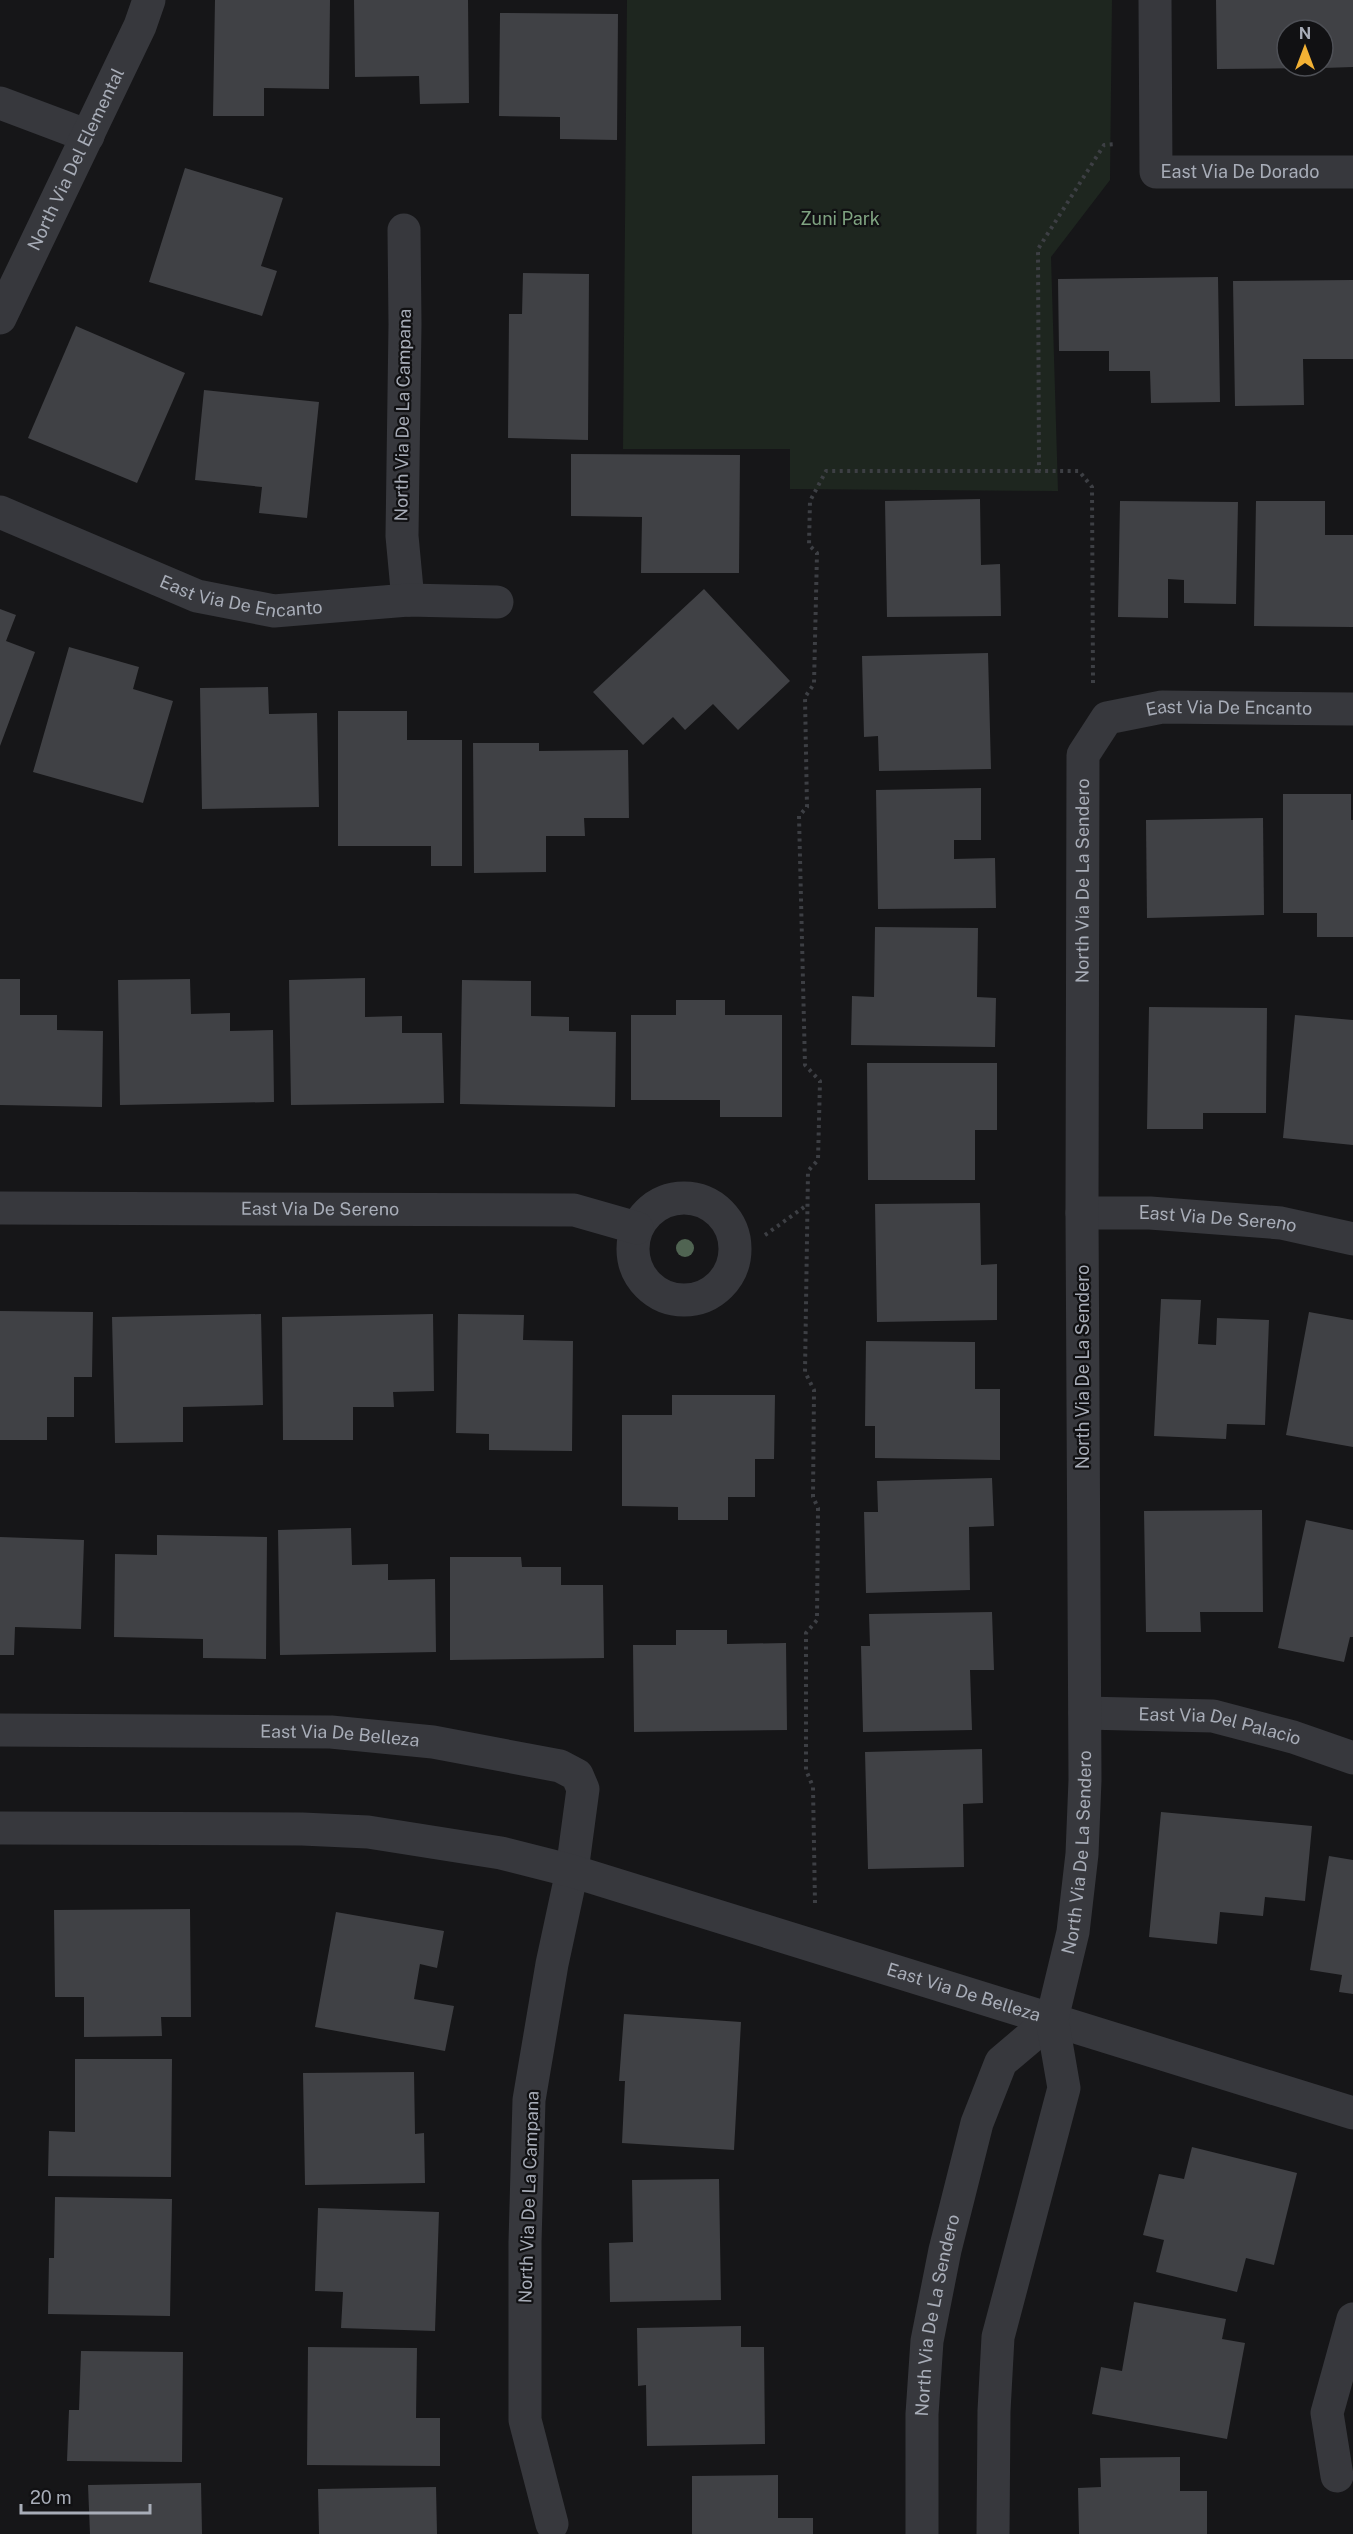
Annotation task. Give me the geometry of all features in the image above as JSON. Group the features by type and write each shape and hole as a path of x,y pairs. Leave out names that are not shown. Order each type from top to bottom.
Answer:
{"street":[{"name":"North Via Del Elemental","path":"0,318 140,27 149,0"},
{"name":"East Via De Dorado","path":"1155,0 1156,172 1353,172"},
{"path":"0,103 88,136"},
{"name":"North Via De La Campana","path":"404,230 402,536 408,600"},
{"name":"East Via De Encanto","path":"0,512 197,596 274,611 408,600 497,602"},
{"name":"East Via De Encanto","path":"1107,718 1162,707 1353,709"},
{"name":"North Via De La Sendero","path":"993,2534 994,2411 999,2337 1064,2088 1052,2019 1073,1932 1082,1854 1085,1713 1082,1213 1083,755 1107,718"},
{"name":"East Via De Sereno","path":"0,1208 574,1210 637,1228"},
{"name":"East Via De Sereno","path":"1082,1213 1150,1213 1281,1222 1353,1239"},
{"name":"East Via Del Palacio","path":"1085,1713 1213,1716 1293,1737 1353,1758"},
{"name":"East Via De Belleza","path":"0,1730 331,1732 433,1742 560,1766 577,1774 583,1789 572,1871"},
{"name":"East Via De Belleza","path":"0,1828 302,1829 368,1832 501,1853 572,1871 1353,2113"},
{"name":"North Via De La Campana","path":"552,2524 525,2420 525,2242 529,2100 552,1964 572,1871"},
{"name":"North Via De La Sendero","path":"922,2534 922,2414 927,2342 953,2215 977,2123 1001,2062 1052,2019"},
{"path":"1337,2476 1327,2413 1353,2319"}],"path":[{"path":"1039,471 1038,249 1104,145 1117,144"},
{"path":"815,1903 813,1787 806,1770 806,1633 817,1620 818,1508 813,1497 814,1390 805,1372 808,1171 818,1160 820,1081 805,1065 799,816 807,807 805,697 814,684 817,553 809,545 810,501 826,471 1079,471 1092,487 1093,683"},
{"path":"765,1235 807,1205"}],"green space":[{"name":"Zuni Park","path":"627,0 1112,0 1110,180 1051,257 1058,491 790,489 790,449 623,449"}],"building":[{"path":"215,0 330,0 329,89 264,88 264,116 213,116"},
{"path":"354,0 468,0 469,103 420,104 419,76 355,77"},
{"path":"1216,0 1353,0 1353,67 1335,68 1335,18 1275,18 1275,68 1217,69"},
{"path":"500,13 618,14 617,140 560,139 560,117 499,116"},
{"path":"185,168 283,198 261,266 277,271 262,316 149,282"},
{"path":"523,273 589,274 588,440 508,438 509,314 522,314"},
{"path":"1218,277 1220,402 1151,403 1150,371 1109,371 1109,351 1059,351 1058,279"},
{"path":"1353,280 1353,359 1303,359 1304,405 1235,406 1233,281"},
{"path":"76,326 185,373 137,483 28,438"},
{"path":"204,390 319,402 307,518 259,513 262,487 195,480"},
{"path":"571,454 740,455 739,573 641,573 642,517 571,516"},
{"path":"980,499 981,565 1000,564 1001,616 887,617 885,501"},
{"path":"1120,501 1238,502 1236,604 1184,603 1184,580 1168,579 1168,618 1118,617"},
{"path":"1256,501 1325,501 1325,535 1353,535 1353,627 1254,626"},
{"path":"704,589 790,681 738,730 713,704 685,730 673,717 643,745 593,692"},
{"path":"0,609 16,615 6,641 35,652 0,746"},
{"path":"69,647 139,667 133,689 173,701 143,803 33,772"},
{"path":"988,653 991,769 879,771 878,736 864,737 862,656"},
{"path":"268,687 269,714 317,713 319,807 202,809 200,688"},
{"path":"338,711 407,711 407,740 462,740 462,866 431,866 431,846 338,846"},
{"path":"473,743 539,743 539,751 628,750 629,818 584,818 585,836 546,836 546,872 474,873"},
{"path":"981,788 981,840 954,840 954,859 995,858 996,908 878,909 876,790"},
{"path":"1283,794 1351,794 1353,937 1317,937 1317,913 1283,913"},
{"path":"1263,818 1264,915 1147,918 1146,820"},
{"path":"875,927 978,928 977,997 996,998 995,1047 851,1045 852,996 874,997"},
{"path":"365,978 365,1017 402,1016 402,1033 442,1033 444,1103 291,1105 289,980"},
{"path":"0,979 20,979 20,1015 57,1015 57,1030 103,1031 102,1107 0,1105"},
{"path":"190,979 191,1014 230,1013 230,1031 273,1030 274,1102 120,1105 118,980"},
{"path":"462,980 531,981 531,1016 569,1017 569,1031 616,1032 615,1107 460,1104"},
{"path":"676,1000 725,1000 725,1015 782,1015 782,1117 720,1117 720,1100 631,1100 631,1015 676,1015"},
{"path":"1149,1007 1267,1008 1266,1113 1203,1113 1203,1129 1147,1129"},
{"path":"1295,1015 1353,1020 1353,1145 1283,1138"},
{"path":"867,1063 997,1063 997,1130 975,1130 975,1180 868,1180"},
{"path":"980,1203 981,1265 997,1264 997,1320 877,1322 875,1204"},
{"path":"1161,1299 1201,1300 1198,1344 1216,1345 1217,1318 1269,1320 1265,1425 1227,1424 1226,1439 1154,1436"},
{"path":"0,1311 93,1312 92,1377 74,1377 74,1417 47,1417 47,1440 0,1440"},
{"path":"1309,1312 1353,1320 1353,1447 1286,1435"},
{"path":"261,1314 263,1405 183,1407 183,1442 115,1443 112,1317"},
{"path":"433,1314 434,1391 393,1392 394,1407 353,1407 353,1440 283,1440 282,1317"},
{"path":"458,1314 524,1315 523,1340 573,1341 572,1451 489,1450 489,1434 456,1433"},
{"path":"866,1341 975,1342 975,1389 1000,1389 1000,1460 875,1458 875,1426 865,1426"},
{"path":"672,1395 775,1395 774,1459 755,1459 755,1497 728,1497 728,1520 678,1520 678,1507 622,1506 622,1415 672,1415"},
{"path":"992,1478 994,1526 969,1527 970,1590 866,1593 864,1512 878,1512 877,1481"},
{"path":"1262,1510 1263,1612 1200,1612 1201,1632 1146,1632 1144,1511"},
{"path":"1306,1520 1353,1530 1353,1637 1350,1637 1344,1662 1278,1648"},
{"path":"351,1528 352,1565 388,1564 388,1580 435,1579 436,1652 280,1655 278,1530"},
{"path":"157,1535 267,1537 266,1659 203,1658 203,1639 114,1637 115,1554 157,1555"},
{"path":"0,1537 84,1540 81,1629 15,1627 14,1655 0,1655"},
{"path":"450,1557 521,1557 522,1567 561,1567 561,1585 603,1585 604,1658 450,1660"},
{"path":"992,1612 994,1670 970,1670 972,1730 863,1732 861,1646 870,1646 869,1614"},
{"path":"676,1630 727,1630 727,1644 786,1643 787,1730 634,1732 633,1645 676,1645"},
{"path":"982,1749 983,1803 963,1804 964,1867 868,1869 865,1752"},
{"path":"1161,1812 1312,1826 1305,1901 1265,1897 1263,1916 1220,1912 1217,1944 1149,1937"},
{"path":"1329,1856 1353,1860 1353,1994 1339,1992 1342,1975 1310,1970"},
{"path":"190,1909 191,2017 161,2017 162,2036 84,2037 84,1997 55,1997 54,1910"},
{"path":"336,1912 444,1931 437,1968 420,1964 414,1999 454,2006 445,2051 315,2027"},
{"path":"624,2014 741,2022 734,2150 622,2143 625,2081 619,2081"},
{"path":"75,2059 172,2059 171,2177 48,2176 49,2131 75,2132"},
{"path":"414,2072 415,2134 424,2133 425,2183 305,2185 303,2073"},
{"path":"1192,2147 1297,2173 1274,2265 1246,2258 1237,2292 1156,2272 1164,2240 1143,2235 1159,2174 1184,2179"},
{"path":"719,2179 721,2300 610,2302 609,2243 633,2242 632,2180"},
{"path":"55,2197 172,2199 170,2316 48,2314 49,2258 54,2258"},
{"path":"318,2208 439,2212 435,2331 341,2328 343,2292 315,2291"},
{"path":"1134,2302 1226,2319 1222,2339 1245,2343 1227,2439 1092,2414 1101,2367 1122,2371"},
{"path":"741,2326 741,2347 764,2347 765,2444 647,2446 646,2385 638,2386 637,2328"},
{"path":"308,2347 417,2348 416,2418 440,2418 440,2466 307,2465"},
{"path":"81,2351 183,2352 182,2462 67,2461 69,2410 79,2410"},
{"path":"1180,2457 1180,2491 1207,2491 1207,2534 1079,2534 1078,2488 1101,2487 1100,2458"},
{"path":"778,2475 778,2518 813,2518 813,2534 692,2534 692,2476"},
{"path":"201,2483 202,2534 90,2534 88,2485"},
{"path":"436,2487 437,2534 319,2534 318,2489"}]}
